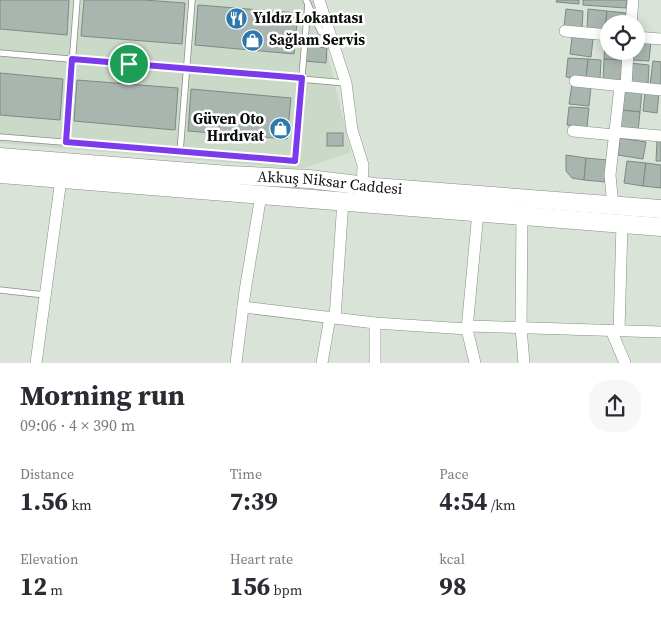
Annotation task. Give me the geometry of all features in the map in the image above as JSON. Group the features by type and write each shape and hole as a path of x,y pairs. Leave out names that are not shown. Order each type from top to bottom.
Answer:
{"main road":[{"name":"Akkuş Niksar Caddesi","path":"0,157 229,175 309,179 355,196 478,212 661,227"},
{"name":"Akkuş Niksar Caddesi","path":"0,174 261,195 355,196 613,206 661,210"}],"street":[{"path":"632,15 633,0"},
{"path":"311,2 329,32 346,83 352,130 363,165 355,196 333,318 322,363"},
{"path":"565,31 600,34"},
{"path":"645,38 661,39"},
{"path":"613,206 610,174 614,134 627,60"},
{"path":"575,81 661,90"},
{"path":"573,131 661,136"},
{"path":"36,363 61,179"},
{"path":"236,363 261,195"},
{"path":"475,363 468,327 478,212"},
{"path":"522,216 521,328 524,363"},
{"path":"622,224 615,331 626,363"},
{"path":"243,306 375,323 661,332"},
{"path":"375,323 375,363"}],"lane":[{"path":"66,142 77,0"},
{"path":"180,152 192,0"},
{"path":"0,136 295,161 311,2"},
{"path":"0,53 346,83"},
{"path":"0,290 45,295"}],"shaded area":[{"path":"0,0 315,0 351,152 301,169 0,143"}],"building":[{"path":"0,0 69,0 67,35 0,29"},
{"path":"84,0 144,0 185,3 182,44 81,36"},
{"path":"557,0 579,0 579,4 556,2"},
{"path":"583,0 627,0 626,8 583,5"},
{"path":"198,5 298,13 294,54 195,45"},
{"path":"566,9 583,11 582,29 564,27"},
{"path":"588,9 607,11 607,15 600,15 600,29 587,28"},
{"path":"607,11 626,13 626,15 607,15"},
{"path":"572,37 593,39 591,57 570,54"},
{"path":"645,40 651,40 649,61 631,60 645,60"},
{"path":"307,46 327,48 326,63 305,61"},
{"path":"568,58 588,59 586,79 566,77"},
{"path":"588,59 601,60 600,80 586,79"},
{"path":"604,60 622,60 621,82 603,81"},
{"path":"653,61 661,62 661,86 650,85"},
{"path":"630,63 649,65 648,84 629,83"},
{"path":"0,73 63,79 60,120 0,115"},
{"path":"77,80 178,88 175,130 74,121"},
{"path":"572,84 591,87 589,106 569,104"},
{"path":"191,89 291,98 287,139 188,131"},
{"path":"623,89 642,91 640,112 621,110"},
{"path":"645,92 659,93 657,113 643,111"},
{"path":"569,107 589,108 587,127 567,125"},
{"path":"621,110 640,112 638,132 618,129"},
{"path":"327,133 343,133 343,146 327,146"},
{"path":"620,138 646,142 643,159 618,155"},
{"path":"657,141 661,142 661,161 656,161"},
{"path":"566,155 586,158 584,180 572,178 566,171"},
{"path":"586,158 608,160 606,182 584,180"},
{"path":"627,161 646,163 643,186 624,183"},
{"path":"646,163 661,165 661,188 643,186"}],"place":[{"name":"Yıldız Lokantası","path":"237,18"},
{"name":"Sağlam Servis","path":"253,40"},
{"name":"Güven Oto Hırdıvat","path":"280,128"}],"route":[{"path":"72,59 129,64 302,78 295,161 66,142 72,59"}]}
